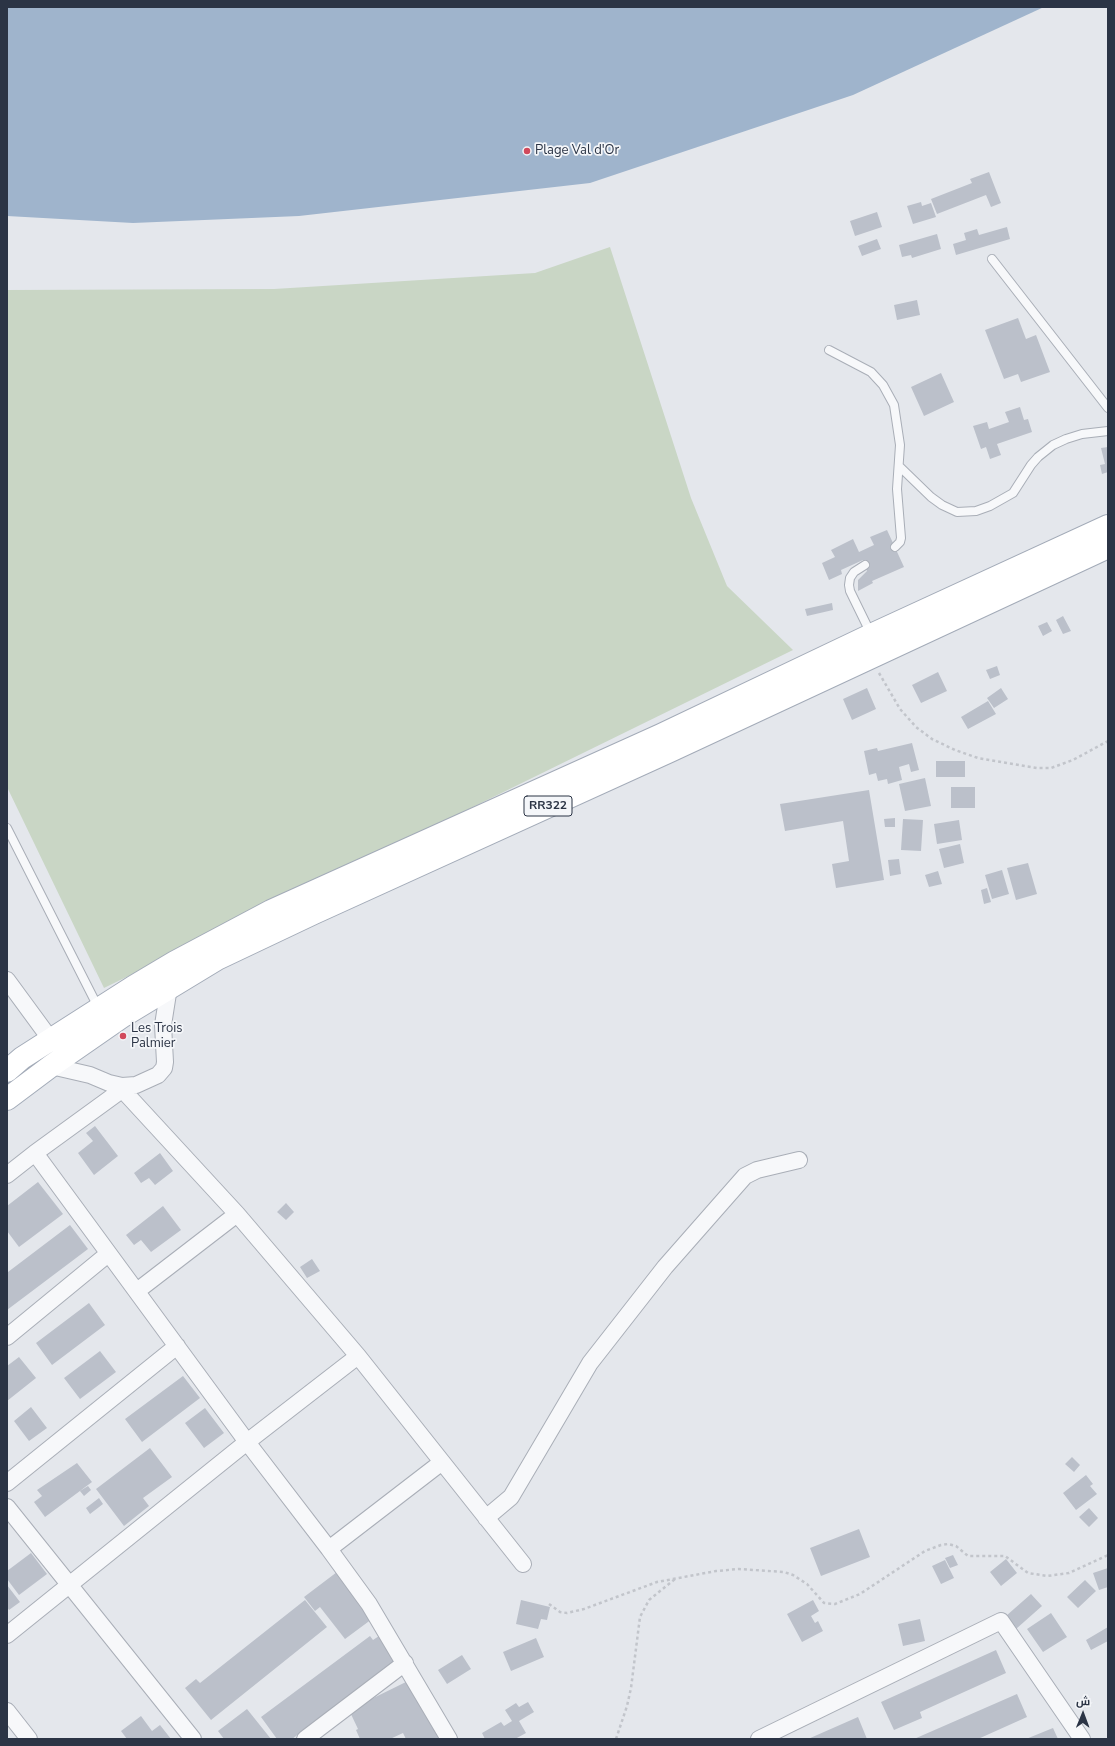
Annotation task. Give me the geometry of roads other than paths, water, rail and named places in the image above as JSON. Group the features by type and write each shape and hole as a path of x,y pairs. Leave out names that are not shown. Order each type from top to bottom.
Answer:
{"main road":[{"name":"RR322","path":"7,1071 22,1058 175,962 271,911 661,735 871,635 1108,526"},
{"name":"RR322","path":"7,1099 51,1066 123,1016 216,959 670,751 1108,547"}],"street":[{"path":"7,980 51,1040"},
{"path":"7,1175 121,1088 136,1085 158,1075 164,1068 165,1062 163,1025 169,987"},
{"path":"51,1066 90,1075 121,1088 237,1214 358,1356 522,1564"},
{"path":"35,1153 246,1442 329,1549 369,1604 449,1739"},
{"path":"486,1518 511,1498 590,1363 665,1267 685,1244 745,1176 756,1170 799,1160"},
{"path":"137,1291 237,1214"},
{"path":"7,1337 108,1254"},
{"path":"7,1483 177,1346"},
{"path":"7,1635 246,1442 358,1356"},
{"path":"329,1549 442,1462"},
{"path":"7,1507 193,1739"},
{"path":"759,1739 1001,1621 1082,1739"},
{"path":"305,1739 405,1663"},
{"path":"7,1711 29,1739"}],"lane":[{"path":"992,259 1108,408"},
{"path":"829,350 871,372 888,394 894,405 900,445 897,489 901,538 900,542 895,547"},
{"path":"899,466 931,497 942,505 957,512 976,511 990,506 1013,493 1038,456 1053,446 1066,439 1082,434 1108,431"},
{"path":"864,565 854,572 850,578 849,585 850,591 871,635"},
{"path":"7,828 100,1009"}],"water":[{"path":"7,7 1044,7 853,95 590,183 299,216 133,223 7,216"}],"place":[{"name":"Plage Val d'Or","path":"527,151"},
{"name":"Les Trois Palmier","path":"123,1036"}]}
